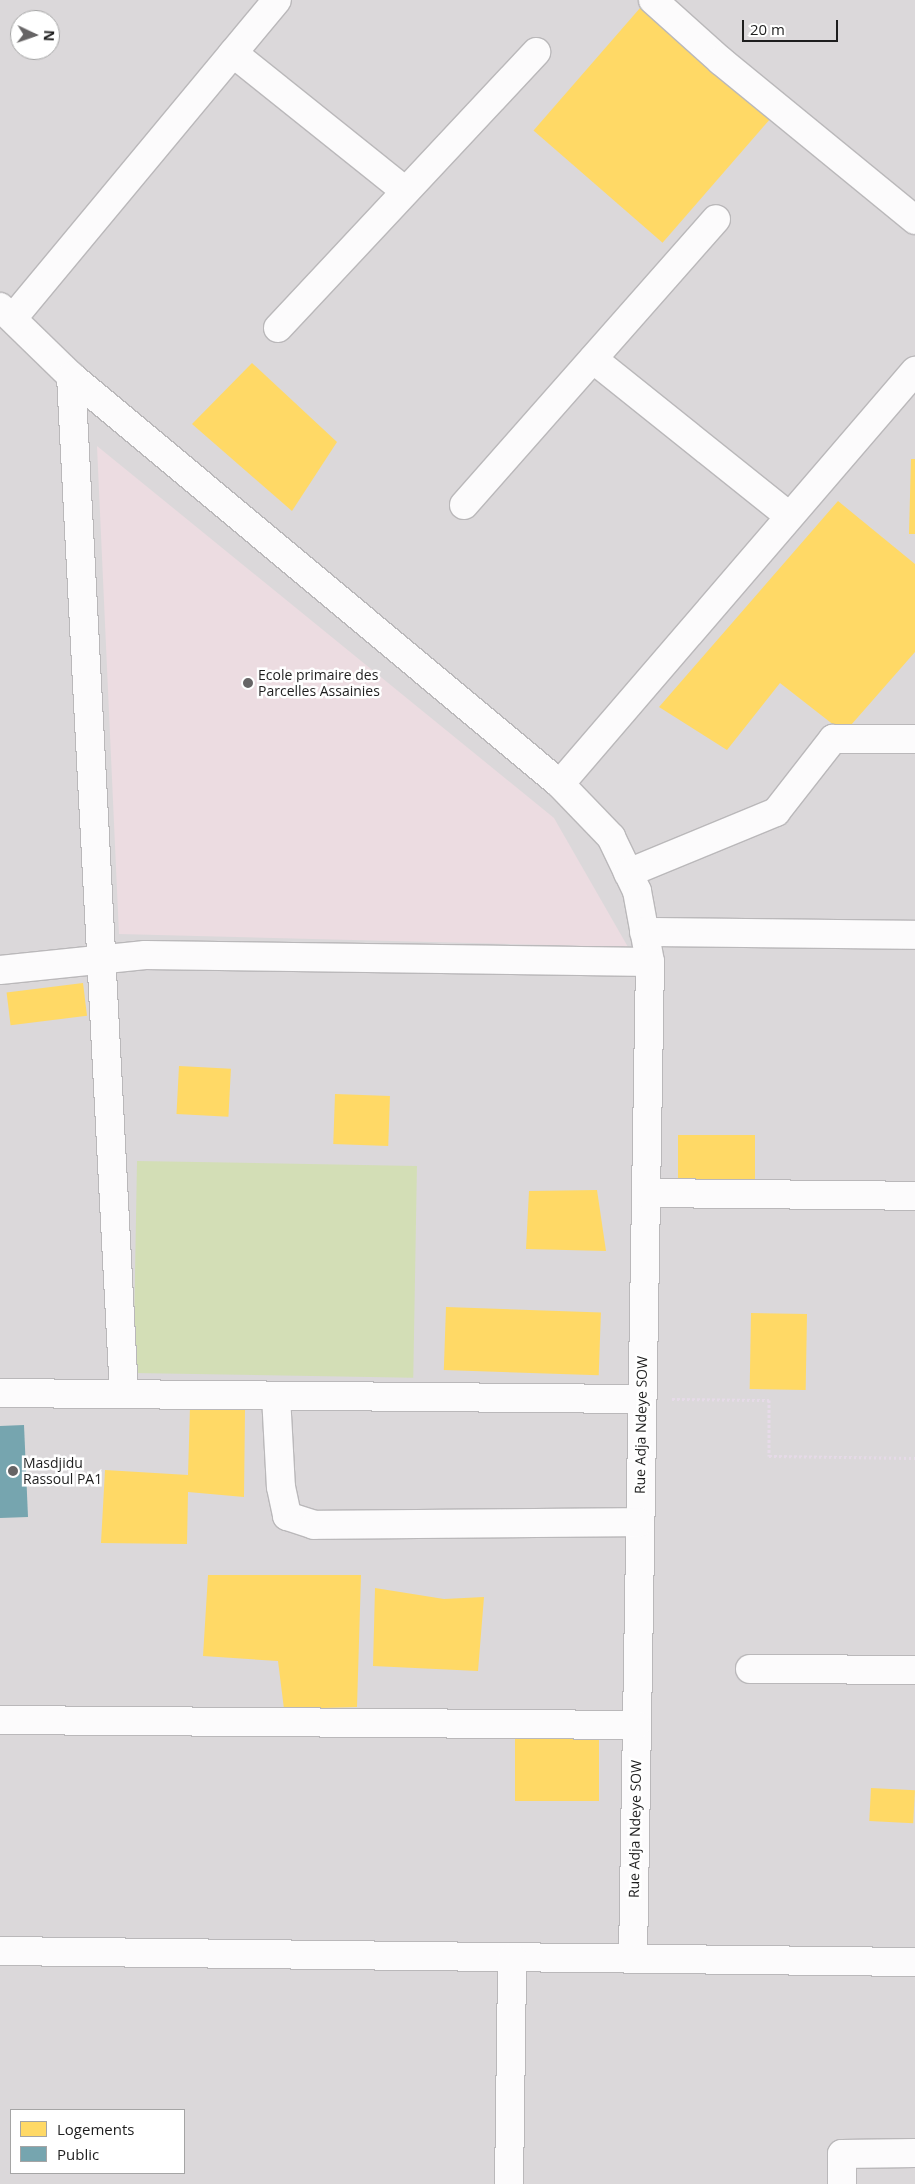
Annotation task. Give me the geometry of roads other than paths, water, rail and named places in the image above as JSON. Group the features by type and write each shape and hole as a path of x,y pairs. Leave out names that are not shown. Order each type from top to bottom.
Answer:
{"street":[{"path":"6,312 233,53 277,0"},
{"path":"653,0 721,61 915,220"},
{"path":"278,328 404,190 536,52"},
{"path":"233,53 404,190"},
{"path":"464,505 716,219"},
{"name":"Rue Adja Ndeye SOW","path":"6,312 71,376 560,784 611,837 632,882 650,962 639,1522 634,1959"},
{"path":"593,359 789,516"},
{"path":"560,784 915,372"},
{"path":"71,376 124,1394"},
{"path":"632,882 776,812 833,739 915,738"},
{"path":"644,932 915,935"},
{"path":"0,970 145,955 650,962"},
{"path":"646,1192 915,1196"},
{"path":"0,1393 641,1399"},
{"path":"276,1396 281,1487 287,1516 314,1525 639,1522"},
{"path":"750,1670 915,1670"},
{"path":"0,1720 636,1726"},
{"path":"0,1951 915,1962"},
{"path":"509,2184 512,1958"},
{"path":"842,2184 842,2154 915,2153"}],"place":[{"name":"Ecole primaire des Parcelles Assainies","path":"248,683"},
{"name":"Masdjidu Rassoul PA1","path":"13,1471"}]}
